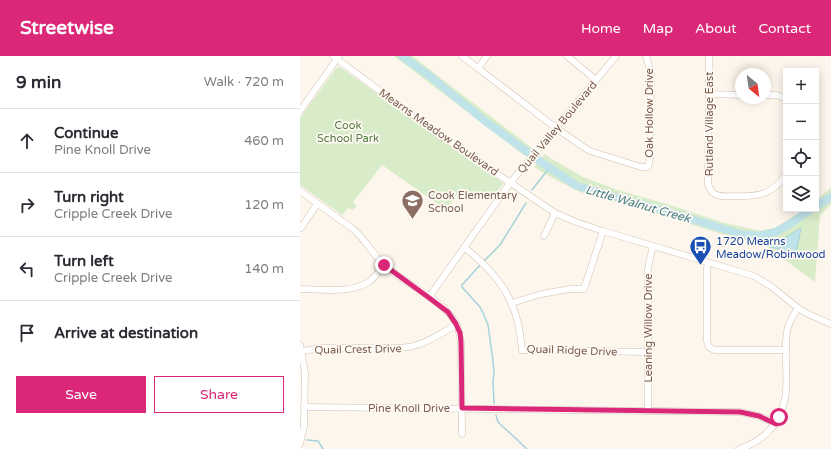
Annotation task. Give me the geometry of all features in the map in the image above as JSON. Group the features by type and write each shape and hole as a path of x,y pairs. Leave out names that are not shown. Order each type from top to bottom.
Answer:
{"street":[{"name":"Oak Hollow Drive","path":"462,56 556,128 590,151 641,167 648,167 650,159 651,73 646,56"},
{"path":"478,68 487,56"},
{"path":"567,56 596,80"},
{"name":"Quail Valley Boulevard","path":"428,297 510,183 616,56"},
{"name":"Rutland Village East","path":"709,56 708,184 712,192 719,196 751,197 769,192 784,176"},
{"path":"300,111 336,57"},
{"name":"Mearns Meadow Boulevard","path":"336,57 431,129 555,213 603,231 754,276 772,287 798,308 831,324"},
{"path":"709,94 735,95"},
{"path":"771,95 777,95 783,98"},
{"path":"300,191 353,229 359,234 384,265 448,312 460,333 462,434"},
{"path":"301,228 317,204"},
{"path":"544,236 555,213"},
{"path":"512,303 541,294 570,289 584,289 603,231"},
{"name":"Leaning Willow Drive","path":"648,411 648,271 653,246"},
{"name":"Quail Ridge Drive","path":"464,247 482,262 502,286 512,303 518,323 522,350 648,352"},
{"path":"708,263 707,341 709,347 714,350 786,350"},
{"path":"300,289 357,288 373,278 384,265"},
{"path":"739,449 748,448 762,437 776,424 782,410 785,396 788,328 798,308"},
{"name":"Quail Crest Drive","path":"301,348 409,347 426,342 456,324"},
{"path":"300,444 304,426 304,373 301,348"},
{"name":"Pine Knoll Drive","path":"304,407 740,412 759,416 776,424"}],"green space":[{"path":"394,56 412,56 532,148 525,156"},
{"name":"Cook School Park","path":"340,67 503,183 491,200 473,199 460,190 446,210 382,165 353,202 357,206 353,210 348,208 342,215 300,185 300,118 336,68"},
{"path":"545,154 583,177 618,190 721,222 760,231 775,228 800,212 819,212 819,198 831,188 831,204 820,215 815,282 765,245 748,242 580,192 534,167"}],"water":[{"path":"801,228 796,253 770,247"}],"waterway":[{"name":"Little Walnut Creek","path":"402,56 427,74 485,121 577,186 740,234 758,236 776,232 807,212"},
{"path":"532,190 550,167"},
{"name":"Little Walnut Creek","path":"819,204 831,197"},
{"path":"483,262 500,245 526,203"},
{"path":"481,264 462,285 462,287 480,307 488,325 494,374 494,404"},
{"path":"496,415 498,422 527,449"},
{"path":"307,440 318,441 323,449"}],"place":[{"name":"Cook Elementary School","path":"413,220"},
{"name":"1720 Mearns Meadow/Robinwood","path":"700,266"}],"route":[{"path":"384,265 448,312 456,324 460,333 462,353 462,408 745,412 759,416 776,424 779,417"}]}
